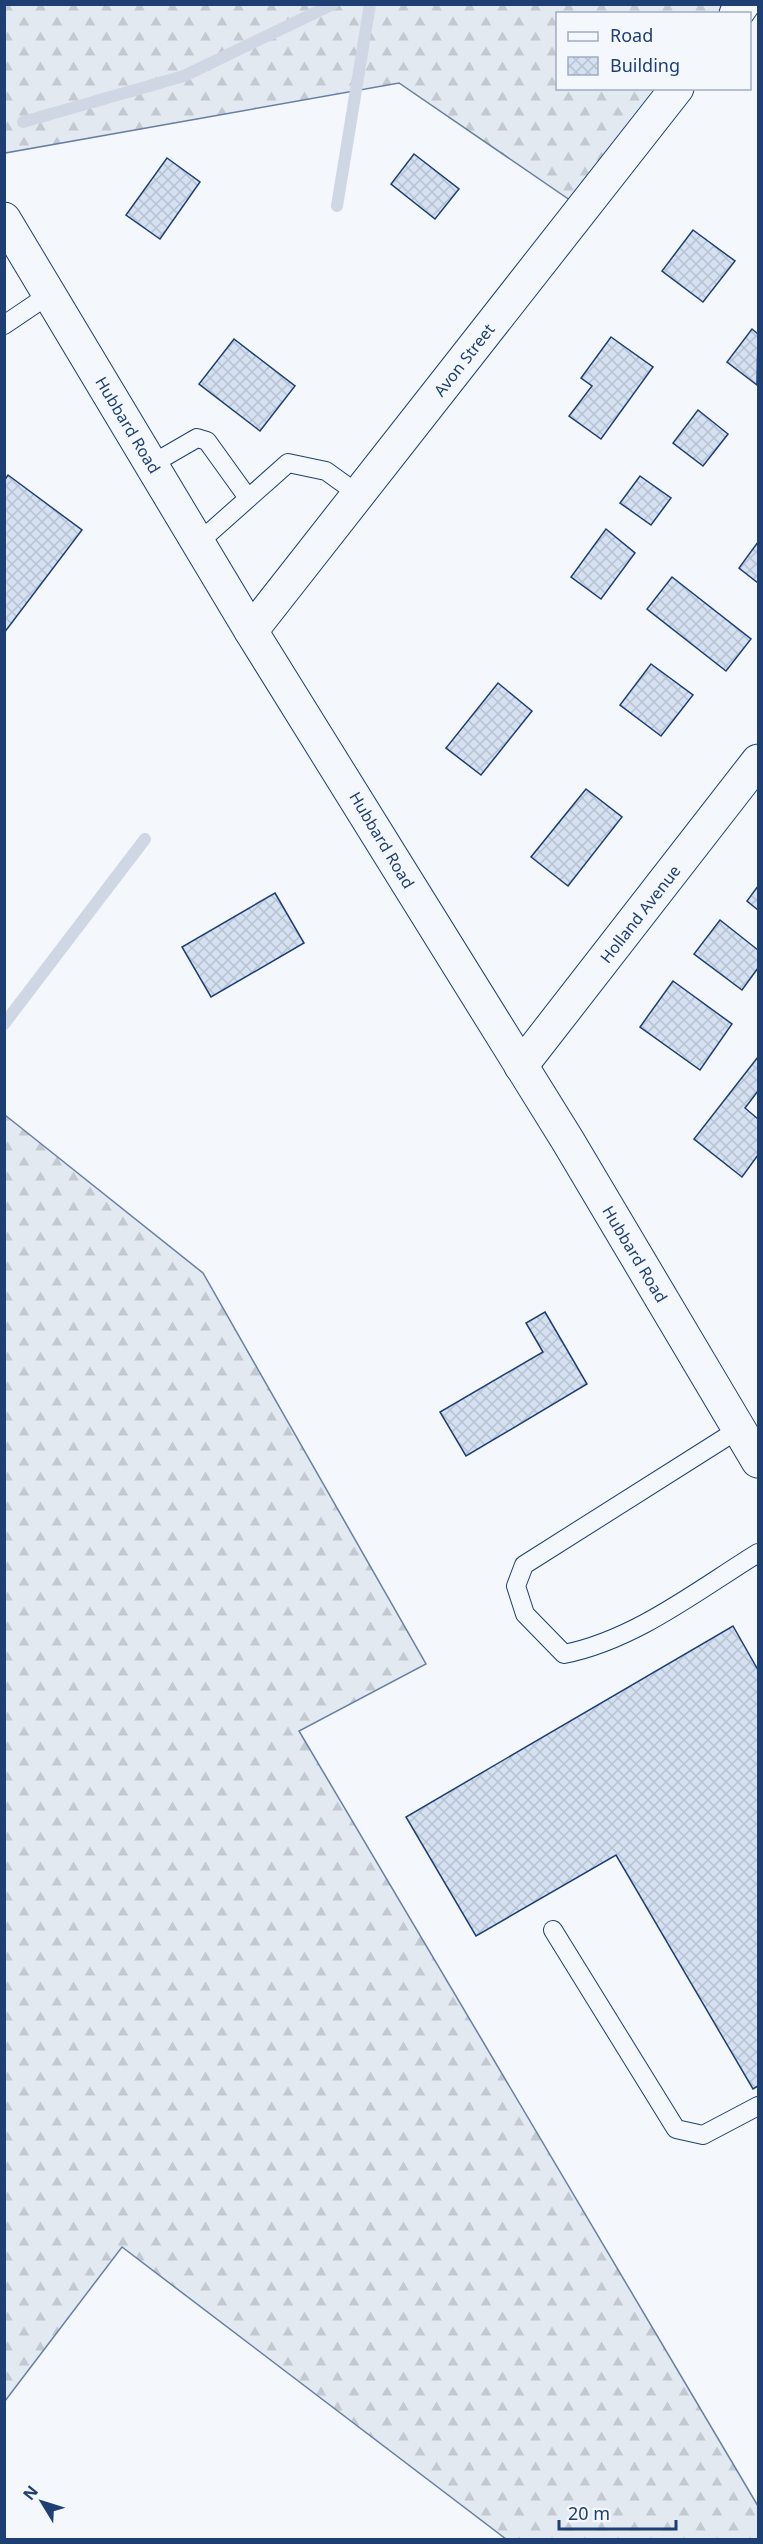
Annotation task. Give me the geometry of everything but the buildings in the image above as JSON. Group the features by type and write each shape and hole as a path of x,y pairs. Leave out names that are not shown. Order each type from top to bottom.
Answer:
{"main road":[{"name":"Avon Street","path":"251,631 675,90"},
{"name":"Hubbard Road","path":"4,219 251,631 521,1066 759,1461"},
{"name":"Holland Avenue","path":"521,1066 759,762"}],"lane":[{"path":"4,325 50,294"},
{"path":"152,464 197,438 207,441 248,498"},
{"path":"198,543 288,463 326,471 358,494"},
{"path":"739,1429 524,1565 516,1586 525,1614 564,1654 588,1650 651,1619 759,1553"},
{"path":"553,1930 676,2129 703,2135 759,2106"}],"green space":[{"path":"5,5 743,5 738,12 556,12 556,90 676,90 583,209 399,83 5,153"},
{"path":"5,1115 203,1273 426,1664 299,1731 758,2506 758,2539 506,2539 122,2247 5,2401"}],"waterway":[{"path":"23,122 184,76 333,4"},
{"path":"337,206 370,4"},
{"path":"4,1024 145,839"}]}
